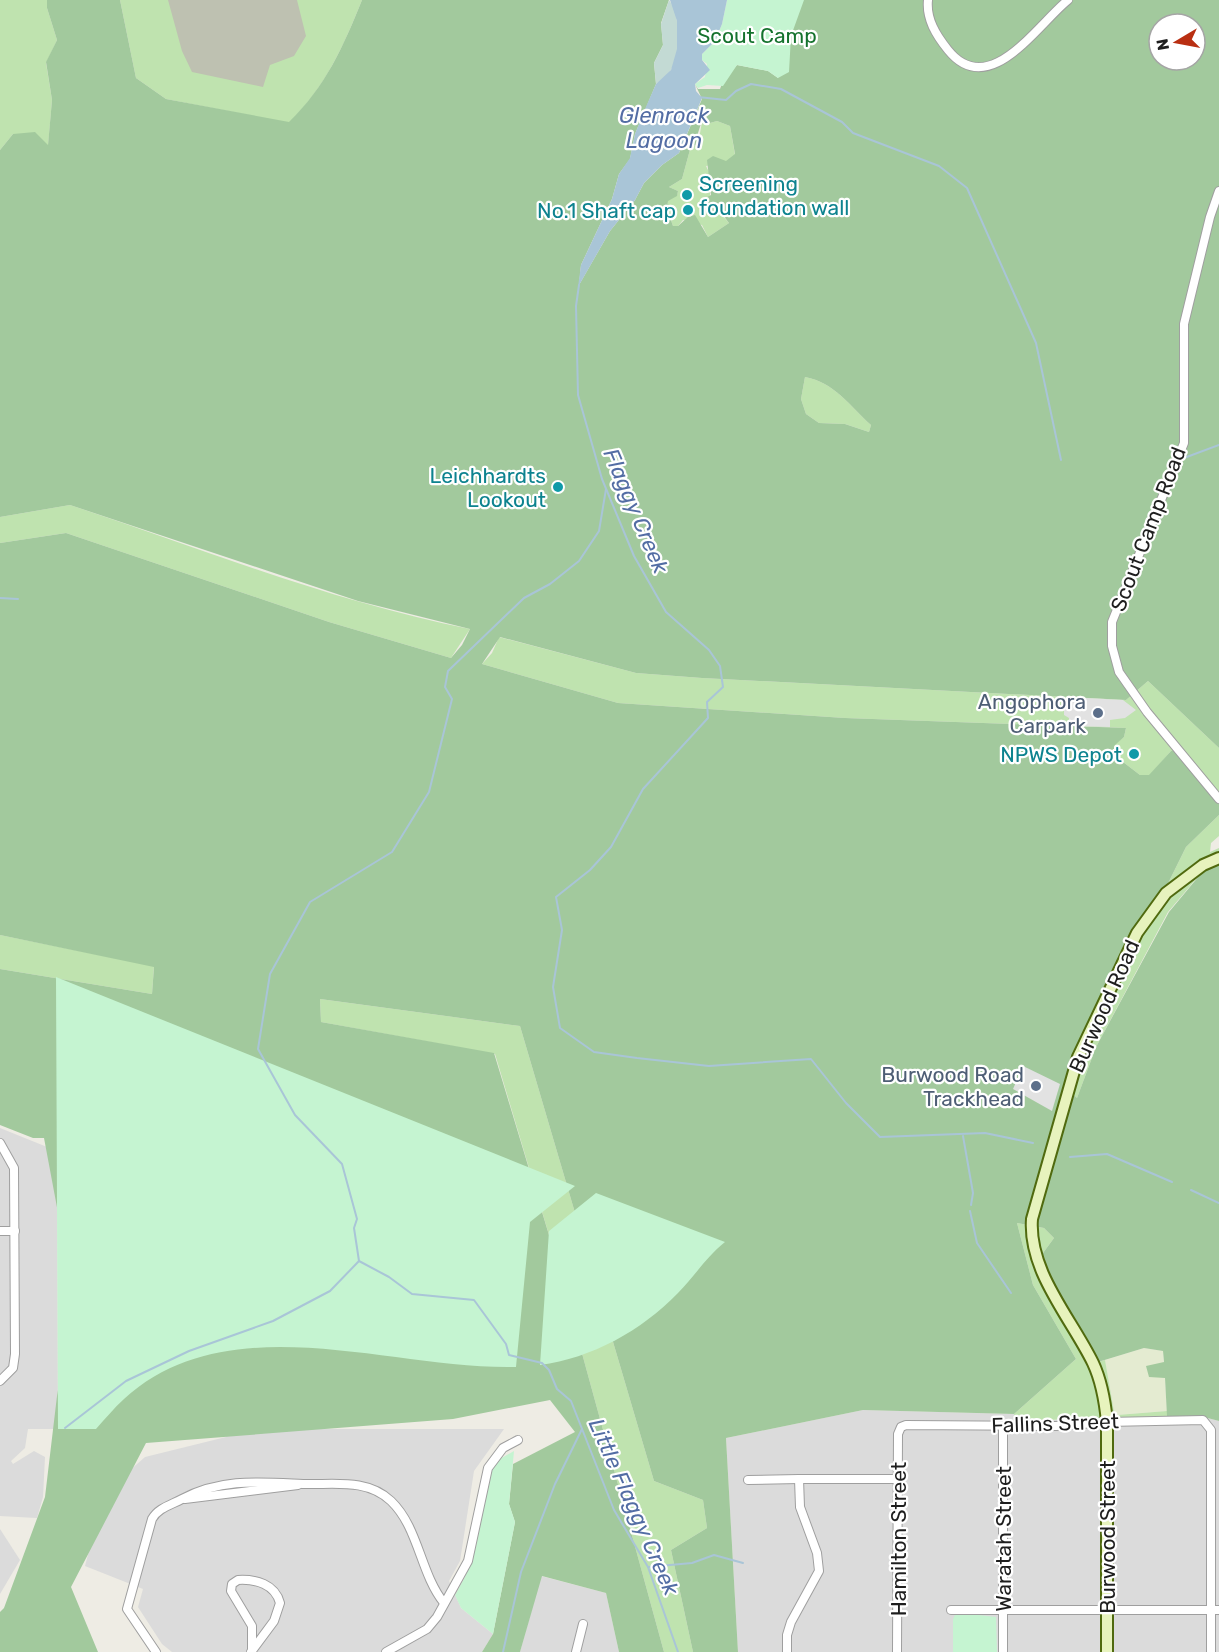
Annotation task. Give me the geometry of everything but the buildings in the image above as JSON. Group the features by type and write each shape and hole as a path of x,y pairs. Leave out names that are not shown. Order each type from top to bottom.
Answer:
{"main road":[{"name":"Burwood Road","path":"1107,1422 1105,1398 1093,1364 1040,1266 1032,1240 1032,1219 1078,1057 1137,933 1166,893 1203,865 1219,858"},
{"name":"Burwood Street","path":"1107,1422 1107,1652"}],"street":[{"path":"928,0 927,10 931,26 946,47 965,66 977,69 1007,57 1025,45 1038,27 1068,0"},
{"name":"Scout Camp Road","path":"1219,191 1210,217 1184,324 1184,443 1112,622 1112,646 1119,672 1147,712 1219,800"},
{"path":"0,1143 7,1151 14,1168 15,1231 15,1354 13,1368 0,1381"},
{"path":"0,1231 15,1231"},
{"name":"Fallins Street","path":"900,1428 906,1425 1056,1426 1107,1422 1203,1420 1209,1424 1211,1430 1215,1610"},
{"name":"Waratah Street","path":"1003,1426 1003,1652"},
{"name":"Hamilton Street","path":"897,1652 898,1434 900,1428"},
{"path":"386,1652 427,1629 437,1617 468,1561 488,1468 503,1448 518,1440"},
{"path":"787,1652 787,1635 791,1622 819,1570 817,1553 800,1507 799,1479"},
{"path":"748,1480 898,1479"},
{"path":"156,1652 127,1609 153,1516 182,1499 302,1484 359,1485 390,1500 406,1523 434,1590 444,1603"},
{"path":"238,1580 267,1585 279,1599 279,1610 274,1621 251,1651 252,1626 231,1591 232,1584 238,1580"},
{"path":"951,1610 1215,1610 1211,1652"},
{"path":"576,1652 583,1624"}],"shaded area":[{"path":"135,0 336,0 298,99 186,103"},
{"path":"669,0 678,24 677,54 671,70 656,84 654,63 663,45 661,24"},
{"name":"Angophora Carpark","path":"1068,697 1123,700 1136,710 1125,718 1110,720 1110,727 1069,726 1069,718 1064,715 1064,703"},
{"name":"Burwood Road Trackhead","path":"1023,1066 1060,1084 1052,1111 1013,1089"},
{"path":"0,1128 57,1151 58,1429 28,1429 25,1448 11,1461 13,1464 34,1451 45,1457 43,1497 37,1518 0,1516"},
{"path":"1144,1348 1163,1351 1167,1411 1116,1415 1113,1412 1105,1360"},
{"path":"863,1410 1014,1414 1015,1421 1200,1416 1219,1421 1219,1652 738,1652 726,1438"},
{"path":"226,1429 504,1429 474,1471 460,1561 449,1581 461,1608 493,1634 482,1652 172,1652 162,1644 138,1607 143,1589 85,1566 104,1493 145,1457 226,1437"},
{"path":"0,1529 20,1560 0,1594"},
{"path":"541,1576 606,1593 619,1652 520,1652"}],"green space":[{"path":"0,0 47,0 47,8 57,40 46,63 52,100 48,146 13,134 0,150"},
{"path":"47,0 120,0 136,78 166,99 289,122 313,94 332,65 362,0 669,0 661,23 663,45 654,63 656,84 635,134 630,159 619,174 612,199 581,265 579,285 610,231 635,200 644,183 662,165 679,153 702,99 695,84 698,89 720,89 723,81 737,65 768,71 778,78 777,0 1219,0 1219,748 1148,681 1126,700 702,678 636,673 500,637 482,664 618,703 845,718 1126,728 1124,737 1115,745 1114,755 1140,775 1149,775 1171,751 1183,749 1219,797 1219,815 1186,847 1088,1045 1072,1093 1077,1098 1096,1047 1169,912 1219,852 1219,1421 1200,1416 1167,1416 1165,1378 1149,1377 1146,1366 1164,1362 1163,1351 1144,1348 1098,1362 1044,1268 1043,1253 1054,1238 1044,1228 1017,1223 1033,1285 1076,1359 1014,1414 863,1410 726,1438 738,1652 693,1652 671,1550 707,1528 703,1500 654,1481 520,1026 320,999 321,1022 494,1053 555,1255 664,1652 619,1652 606,1593 542,1576 520,1652 482,1652 493,1634 515,1522 509,1504 513,1464 575,1432 550,1400 453,1419 146,1443 71,1587 98,1652 0,1652 0,1612 4,1608 45,1497 57,1396 74,1298 44,1138 33,1138 0,1125 0,969 152,994 154,967 0,935 0,543 66,533 329,622 451,658 462,645 470,629 358,601 70,505 0,517 0,150 13,134 35,132 48,145 52,100 46,62 57,40 47,8","holes":["703,117 710,123 717,121 730,126 735,154 726,161 713,156 707,160 711,195 700,201 702,207 722,214 729,223 708,237 695,215 688,217 678,226 673,226 667,209 668,201 677,196 678,191 669,187 682,179 691,146 698,145 698,133","805,377 833,389 871,425 869,432 845,424 819,423 806,414 801,399"]},
{"path":"120,0 168,0 182,51 192,72 263,87 270,65 294,56 306,36 297,0 362,0 332,65 313,95 289,123 166,99 136,78"},
{"name":"Scout Camp","path":"727,0 804,0 791,36 789,72 778,78 768,71 737,65 723,86 707,85 698,88 695,84 705,77 707,64 702,60 702,54 715,41 722,24"},
{"path":"703,116 710,123 717,121 730,126 735,155 726,162 706,166 711,176 709,211 721,214 729,223 708,237 702,225 683,220 678,226 673,226 667,209 668,200 677,195 678,191 669,187 682,179 691,146 698,145"},
{"path":"805,377 833,389 871,425 869,432 845,424 819,423 806,414 801,399"},
{"path":"70,505 318,590 419,618 470,629 451,658 329,622 66,533 0,543 0,517"},
{"path":"499,637 636,673 702,678 1126,700 1148,681 1219,748 1219,797 1171,751 1149,776 1140,775 1114,755 1115,744 1124,737 1126,728 845,718 618,703 482,664 492,653"},
{"path":"1219,815 1219,836 1211,843 1210,852 1219,848 1219,852 1168,912 1096,1047 1077,1098 1072,1093 1088,1045 1186,847"},
{"path":"0,935 154,966 152,994 0,969"},
{"path":"56,977 575,1186 530,1222 516,1367 468,1365 312,1348 261,1347 212,1354 166,1370 124,1399 96,1429 58,1429"},
{"path":"320,999 520,1026 654,1481 703,1500 707,1528 671,1550 693,1652 664,1652 555,1255 495,1054 321,1022"},
{"path":"596,1193 725,1242 664,1307 632,1331 597,1349 540,1365 549,1231"},
{"path":"1017,1223 1044,1228 1054,1238 1043,1253 1098,1362 1105,1360 1114,1412 1117,1415 1167,1411 1167,1416 1015,1421 1014,1414 1076,1359 1033,1285"},
{"path":"514,1451 509,1504 515,1522 493,1634 461,1608 455,1595 465,1577 476,1546 490,1474 498,1460"},
{"path":"961,1613 996,1617 997,1652 953,1652 953,1619 955,1615"}],"water":[{"name":"Glenrock Lagoon","path":"670,0 727,0 722,24 715,41 702,54 702,60 710,70 695,84 696,91 702,98 679,153 662,165 644,183 635,200 610,231 578,287 581,265 612,199 619,174 630,158 635,134 645,109 656,84 671,70 677,49 677,21"}],"waterway":[{"path":"698,97 726,100 736,91 751,84 781,89 842,122 853,133 939,166 967,188 1036,343 1061,460"},
{"name":"Flaggy Creek","path":"579,285 576,306 578,395 602,479 634,556 666,612 709,650 720,666 723,687 707,702 708,718 643,789 611,847 590,870 556,897 562,930 553,987 560,1028 594,1052 637,1058 709,1066 811,1059 846,1103 880,1137 985,1133 1033,1143"},
{"path":"1184,458 1219,445"},
{"name":"Little Flaggy Creek","path":"606,489 599,531 579,561 550,584 524,598 448,671 445,687 452,699 429,792 392,852 310,902 270,974 258,1049 295,1115 342,1164 357,1219 354,1228 359,1261 389,1277 412,1294 474,1300 506,1344 509,1355 542,1363 549,1370 557,1389 571,1401 614,1510 648,1567 678,1652"},
{"path":"0,598 18,599"},
{"path":"963,1136 973,1193 971,1205"},
{"name":"Flaggy Creek","path":"1070,1157 1107,1154 1172,1182"},
{"name":"Flaggy Creek","path":"1191,1190 1219,1203"},
{"path":"970,1211 977,1243 1011,1293"},
{"path":"65,1428 126,1381 189,1351 273,1321 330,1291 359,1261"},
{"path":"503,1652 521,1572 555,1484 582,1429"},
{"path":"648,1567 692,1563 714,1555 743,1563"}],"place":[{"name":"Screening foundation wall","path":"687,195"},
{"name":"No.1 Shaft cap","path":"688,210"},
{"name":"Leichhardts Lookout","path":"558,487"},
{"name":"Angophora Carpark","path":"1098,713"},
{"name":"NPWS Depot","path":"1134,754"},
{"name":"Burwood Road Trackhead","path":"1036,1086"}]}
